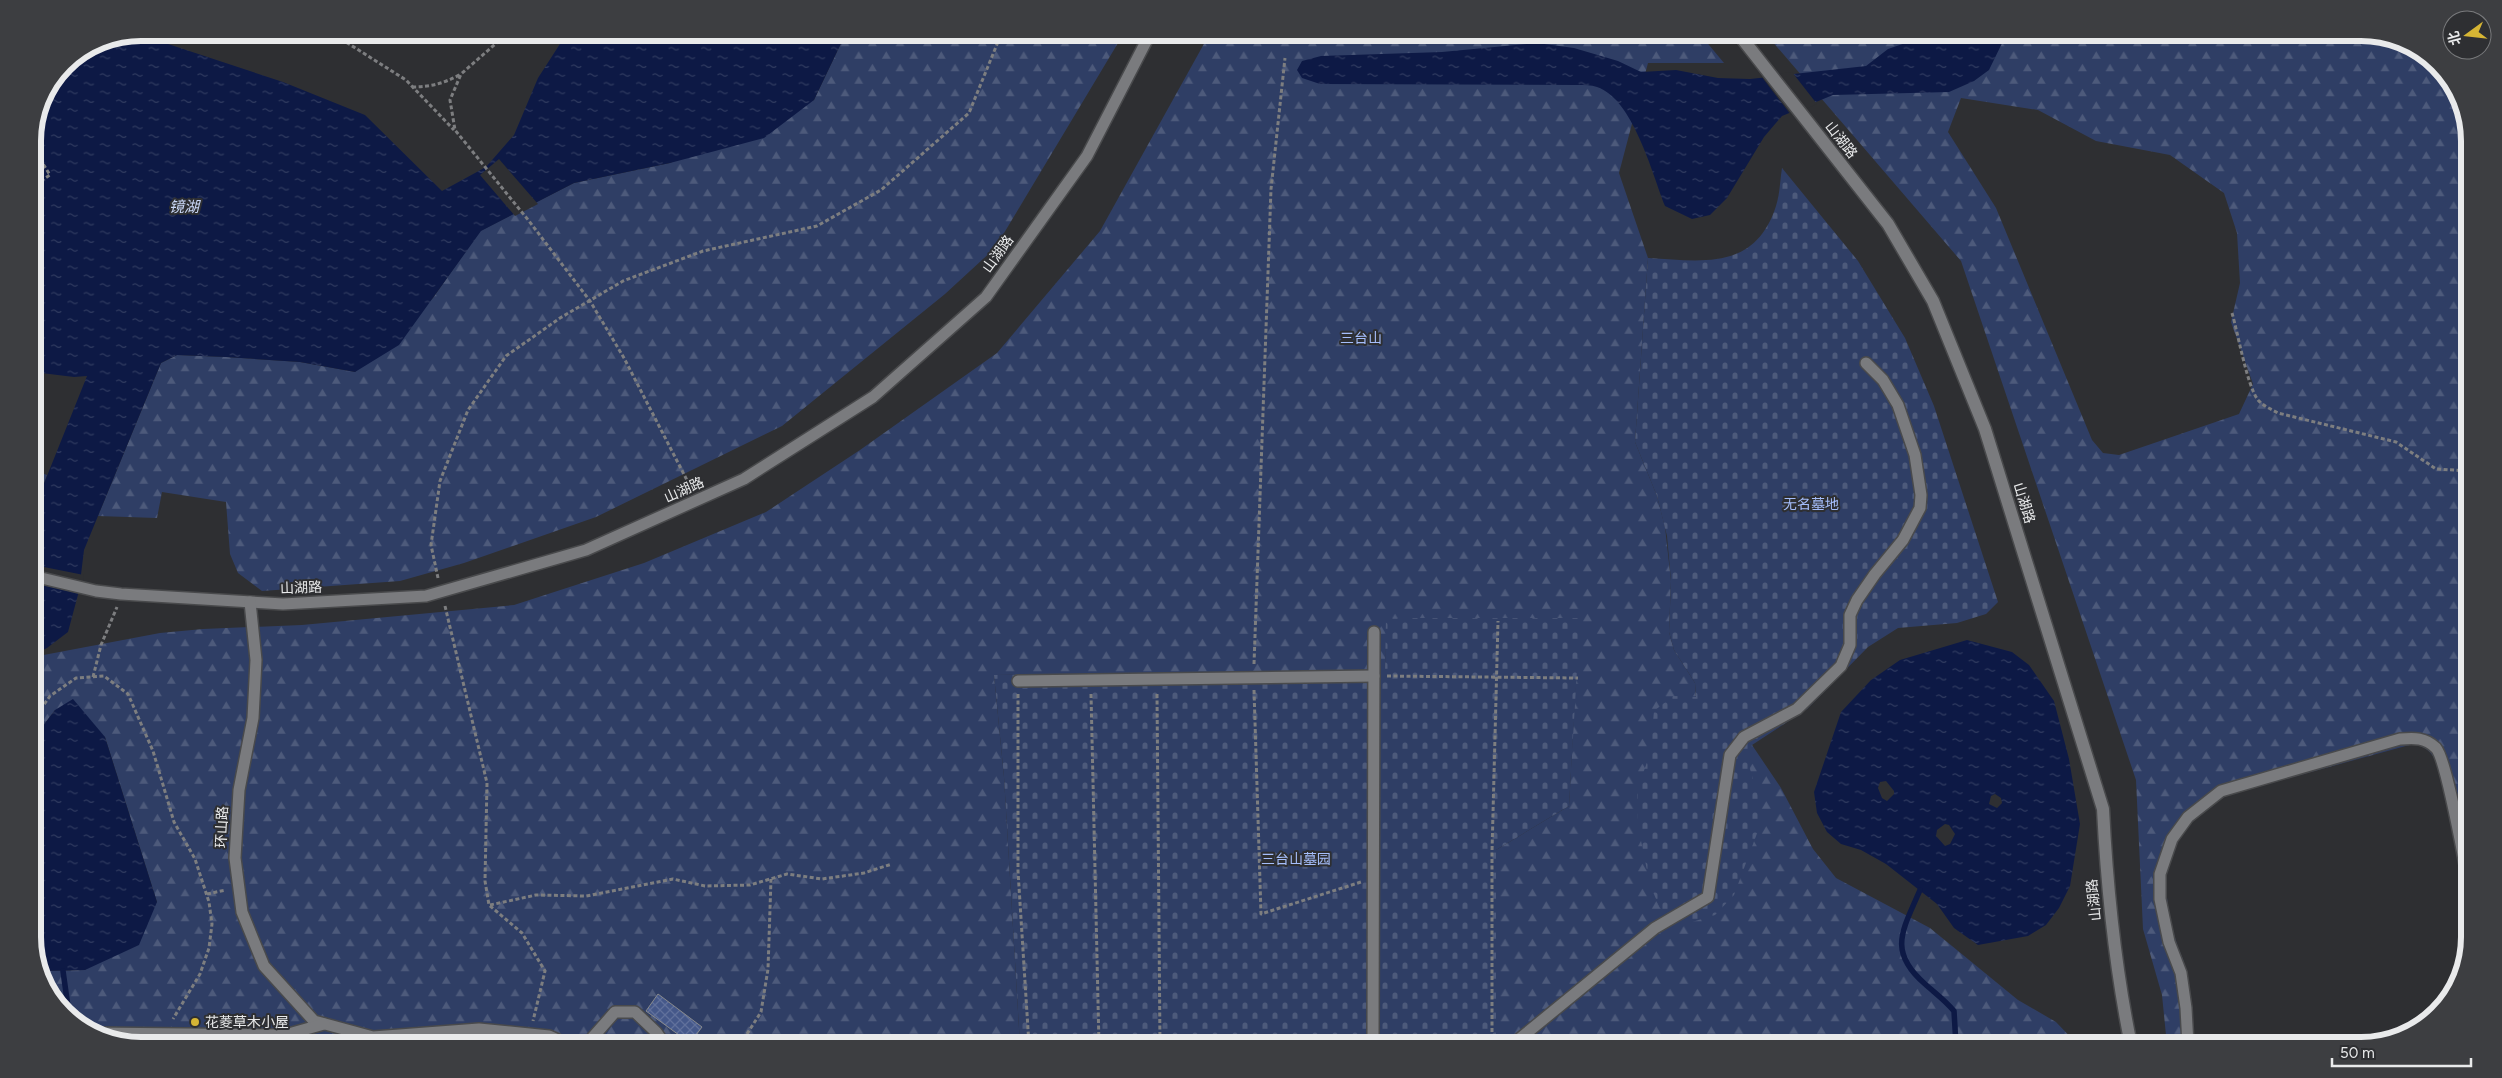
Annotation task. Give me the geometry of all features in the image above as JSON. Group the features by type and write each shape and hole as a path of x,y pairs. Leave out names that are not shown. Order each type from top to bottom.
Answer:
{"street":[{"name":"山湖路","path":"1743,41 1888,224 1933,301 1985,429 2103,809 2106,866 2118,982 2129,1037"}],"lane":[{"name":"山湖路","path":"41,578 96,591 121,594 283,604 426,596 586,550 744,480 873,397 986,297 1088,156 1146,41"},
{"path":"1523,1037 1656,928 1708,896 1730,755 1744,737 1797,709 1841,666 1847,655 1850,646 1850,615 1875,574 1904,540 1920,508 1921,494 1915,456 1898,405 1883,380 1866,363"},
{"name":"环山路","path":"250,602 256,660 253,718 239,790 235,858 237,887 242,912 264,966 314,1021 373,1037 479,1029 551,1037"},
{"path":"1373,1037 1374,632"},
{"path":"1018,681 1374,676"},
{"path":"2188,1037 2181,972 2169,942 2160,899 2160,874 2172,839 2188,817 2221,791 2400,739 2420,738 2436,748 2447,778 2461,843"},
{"path":"594,1037 615,1012 635,1012 659,1037"},
{"path":"116,1033 285,1035 324,1024"}],"path":[{"path":"344,41 406,80 455,130 529,221 590,301 624,358 698,500"},
{"path":"412,87 426,87 445,83 461,74 498,41"},
{"path":"530,1034 545,971 522,933 489,905 485,881 487,783 431,545 440,481 468,410 506,356 623,281 703,251 816,226 881,190 969,113 998,41"},
{"path":"1285,58 1271,189 1257,530 1254,678 1261,914 1374,878"},
{"path":"455,130 450,100 461,74"},
{"path":"41,161 50,175 41,181"},
{"path":"2232,313 2252,386 2258,399 2266,407 2278,413 2396,442 2436,468 2461,470"},
{"path":"93,677 101,645 113,620 121,594"},
{"path":"1492,1037 1492,852 1498,621"},
{"path":"41,709 50,696 76,678 104,676 128,694 153,751 174,822 195,859 207,894 212,924 209,948 200,974 165,1034"},
{"path":"1374,676 1578,678"},
{"path":"1157,678 1160,1037"},
{"path":"1090,679 1099,1037"},
{"path":"1018,681 1018,871 1028,1037"},
{"path":"489,905 536,894 586,896 673,878 705,886 750,885 787,874 822,879 864,873 892,864"},
{"path":"746,1037 761,1012 768,969 771,879"},
{"path":"207,894 237,887"}],"green space":[{"path":"842,41 1119,41 995,248 945,294 782,426 596,517 464,563 400,581 262,591 238,573 230,554 226,502 162,492 157,518 98,516 161,363 177,355 226,357 300,362 355,372 433,298 480,231 574,183 670,163 814,100"},
{"name":"三台山","path":"1206,41 1706,41 1724,63 1648,63 1619,173 1648,258 1635,442 1657,496 1665,527 1671,581 1669,632 1674,650 1695,683 1696,698 1752,745 1781,788 1813,849 1836,878 1930,928 2018,1000 2056,1022 2070,1037 1496,1037 1496,850 1569,806 1579,618 1387,618 1385,672 994,675 1004,777 1020,1037 141,1037 121,1035 85,1020 58,993 48,971 85,970 157,902 105,737 55,710 41,728 41,655 160,633 203,629 302,625 514,605 644,563 766,512 860,450 997,353 1100,231"},
{"path":"1772,41 2374,42 2399,49 2417,58 2436,75 2450,97 2459,121 2461,134 2461,862 2438,766 2426,749 2413,744 2223,796 2203,811 2188,826 2177,842 2170,858 2167,876 2167,896 2170,917 2184,963 2192,1015 2193,1037 2166,1037 2162,995 2143,929 2136,780 1961,261","holes":["1961,98 2038,110 2096,141 2170,155 2224,193 2237,233 2240,283 2231,322 2253,384 2239,414 2119,455 2103,453 2092,440 1996,208 1948,132"]},
{"name":"无名墓地","path":"1782,168 1858,261 1905,338 1934,406 1998,602 1986,614 1957,623 1898,628 1868,647 1807,709 1752,745 1747,759 1759,799 1759,828 1734,895 1715,915 1692,922 1660,908 1650,885 1638,826 1637,790 1650,754 1654,711 1673,696 1696,697 1695,683 1674,650 1669,632 1671,581 1667,536 1657,496 1635,442 1648,258 1707,260 1725,258 1741,252 1755,242 1767,227 1776,206"},
{"path":"41,473 47,475 41,491"},
{"name":"三台山墓园","path":"1386,618 1580,618 1569,806 1496,850 1496,1037 1020,1037 1004,777 994,675 1385,672"}],"water":[{"name":"镜湖","path":"162,41 283,82 365,115 442,191 486,167 514,135 538,78 562,41 842,41 814,100 764,138 670,163 574,183 481,231 399,345 355,372 300,362 226,357 177,355 161,363 84,550 79,591 68,632 41,651 41,491 87,376 74,377 41,373 41,134 49,103 58,85 70,70 85,58 103,49 128,42"},
{"path":"1911,41 2003,41 1989,70 1974,81 1949,92 1833,95 1782,116 1764,137 1727,198 1710,215 1692,219 1665,206 1640,139 1631,121 1610,94 1597,87 1590,85 1320,84 1302,78 1297,70 1302,61 1321,56 1442,52 1537,43 1574,48 1618,61 1641,72 1676,70 1718,78 1750,79 1866,66 1888,49"},
{"path":"1967,640 2012,652 2029,665 2054,701 2069,759 2080,824 2070,886 2059,908 2046,925 2028,936 1978,945 1954,928 1937,904 1886,864 1861,850 1841,844 1827,832 1817,813 1814,792 1841,712 1871,680 1900,660","holes":["1886,781 1894,791 1894,794 1887,801 1882,798 1878,788 1880,782","1995,794 2001,798 2002,803 1997,808 1989,804 1991,796","1945,824 1949,825 1955,834 1950,844 1945,846 1936,836 1937,830"]},
{"path":"73,699 105,737 157,902 139,945 85,970 48,971 41,944 41,728 55,710"}],"pier":[{"path":"1792,72 1817,104 1791,115 1761,76"},
{"path":"499,159 538,204 515,216 480,175"},
{"path":"41,566 84,575 81,593 41,585"}],"building":[{"path":"658,994 702,1027 694,1037 682,1037 646,1011"}],"waterway":[{"path":"1920,890 1904,929 1902,950 1913,972 1954,1011 1956,1037"},
{"path":"63,971 68,1005"}],"place":[{"name":"花菱草木小屋","path":"195,1022"}]}
